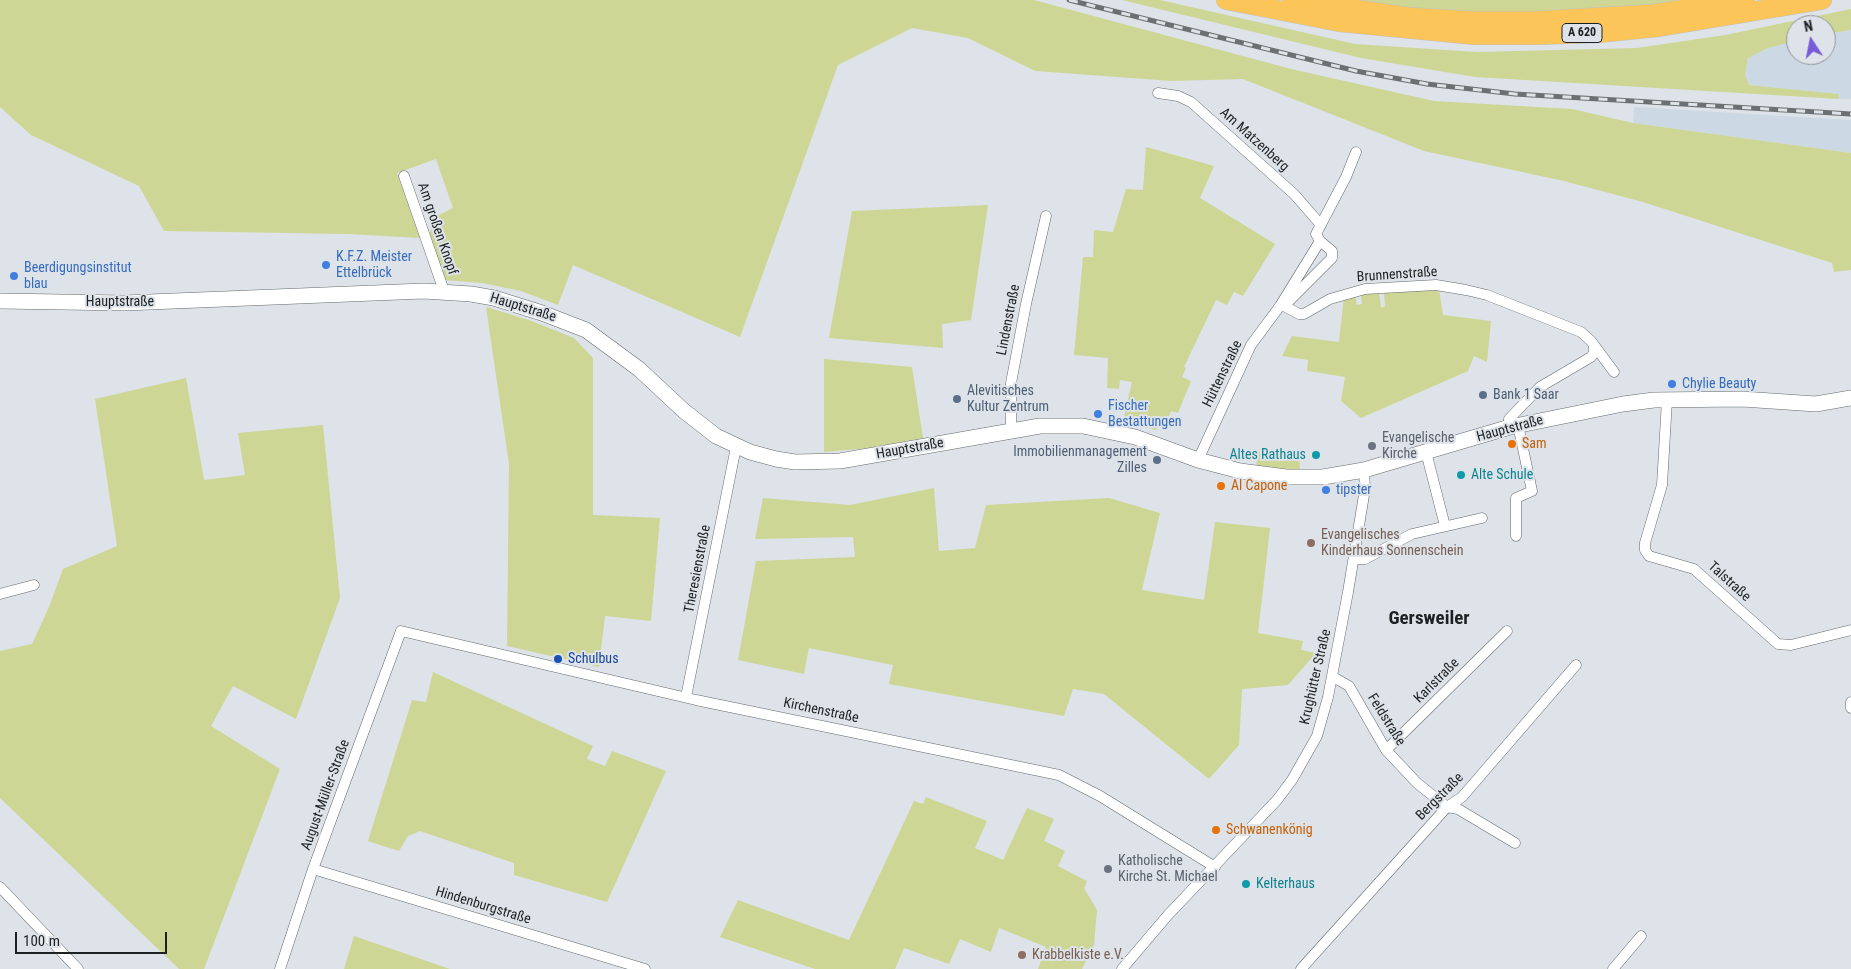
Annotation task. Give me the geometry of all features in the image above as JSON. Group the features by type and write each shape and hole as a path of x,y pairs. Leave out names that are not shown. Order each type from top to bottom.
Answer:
{"highway":[{"name":"A 620","path":"1226,0 1339,22 1474,34 1537,35 1599,33 1659,27 1822,0"},
{"name":"A 620","path":"1292,0 1408,16 1472,21 1535,21 1653,14 1745,0"}],"main road":[{"name":"Hauptstraße","path":"0,301 124,303 401,291 444,291 471,294 516,304 586,330 639,369 702,425 736,447 776,459 819,463 840,462 1040,426 1083,426 1135,437 1198,460 1240,471 1286,477 1323,477 1364,470 1514,426 1623,404 1667,400 1754,399 1816,404 1851,398"}],"street":[{"name":"Am Matzenberg","path":"1158,92 1178,96 1191,102 1294,194 1321,224"},
{"name":"Hüttenstraße","path":"1198,460 1251,345 1282,306 1332,258 1332,251 1320,241 1316,234 1356,152"},
{"name":"Am großen Knopf","path":"404,176 444,291"},
{"name":"Lindenstraße","path":"1011,431 1011,384 1026,304 1046,216"},
{"name":"Hüttenstraße","path":"1282,306 1320,241"},
{"name":"Brunnenstraße","path":"1282,306 1298,314 1304,314 1342,294 1365,289 1436,285 1487,294 1581,332 1614,372"},
{"path":"1516,536 1516,498 1532,491 1514,426 1509,419 1540,387 1591,357 1594,353 1594,346"},
{"name":"Talstraße","path":"1667,400 1662,485 1645,543 1645,550 1649,556 1694,569 1778,644 1791,645 1851,630"},
{"name":"Theresienstraße","path":"686,697 736,447"},
{"path":"1426,452 1445,526"},
{"name":"Krughütter Straße","path":"1122,969 1168,915 1215,868 1276,800 1301,766 1317,736 1332,677 1354,559 1365,489 1364,470"},
{"path":"1354,559 1365,558 1412,534 1482,518"},
{"path":"0,594 34,585"},
{"name":"Kirchenstraße","path":"401,631 686,697 1059,775 1100,796 1215,868"},
{"name":"August-Müller-Straße","path":"280,969 314,869 401,631"},
{"name":"Karlstraße","path":"1386,750 1507,631"},
{"name":"Bergstraße","path":"1301,969 1447,807 1462,797 1576,665"},
{"name":"Feldstraße","path":"1332,677 1348,686 1386,750 1417,783 1447,807 1458,809 1515,843"},
{"path":"1851,702 1851,708"},
{"name":"Hindenburgstraße","path":"314,869 645,969"},
{"path":"0,887 78,969"},
{"path":"1613,969 1641,936"}],"shaded area":[{"path":"1851,30 1851,99 1839,99 1839,94 1748,85 1745,75 1748,58 1768,48 1786,44 1786,65 1836,65 1836,32"},
{"path":"1634,107 1851,120 1851,153 1633,123"}],"green space":[{"path":"0,0 1034,0 1291,69 1434,101 1572,109 1633,123 1851,153 1851,270 1834,272 1832,263 1643,202 1564,181 1424,151 1243,79 1172,81 1035,71 968,38 912,28 838,65 740,337 573,265 558,305 521,291 482,283 444,280 429,235 437,216 453,208 436,159 397,173 420,238 348,234 164,231 139,186 31,135 0,107"},
{"path":"1122,0 1160,0 1355,44 1477,52 1637,48 1725,35 1786,22 1786,44 1768,48 1748,58 1745,75 1749,85 1839,94 1839,99 1475,77 1361,58"},
{"path":"1335,0 1715,0 1600,16 1485,16"},
{"path":"1851,9 1851,30 1836,32 1836,15 1822,15"},
{"path":"1146,147 1214,166 1200,198 1275,244 1243,296 1234,292 1227,305 1216,300 1184,367 1186,368 1182,377 1191,381 1178,413 1171,411 1166,423 1160,421 1156,430 1123,421 1132,382 1120,380 1119,389 1107,388 1108,358 1074,355 1083,257 1093,257 1094,230 1113,232 1126,189 1143,190"},
{"path":"988,205 971,320 942,324 943,348 829,338 852,211"},
{"path":"1439,289 1443,315 1491,321 1487,362 1474,356 1468,371 1361,418 1341,401 1345,377 1307,371 1308,360 1282,356 1292,336 1339,342 1344,296 1355,295 1357,305 1362,304 1361,294 1379,292 1381,307 1385,307 1384,292"},
{"path":"486,307 529,320 574,338 593,358 593,515 660,518 651,621 605,616 599,667 507,646 509,464"},
{"path":"824,359 912,367 923,438 869,448 824,452"},
{"path":"186,378 204,480 245,475 238,433 323,425 340,598 296,719 233,686 211,726 280,769 204,969 179,969 0,798 0,651 32,644 49,607 63,569 117,546 95,399"},
{"path":"1260,449 1299,452 1300,470 1256,466"},
{"path":"934,488 939,551 975,548 986,505 1109,498 1160,513 1142,590 1204,600 1215,522 1270,528 1258,633 1303,641 1301,650 1316,653 1288,685 1242,689 1239,745 1209,779 1104,694 1073,689 1064,716 889,684 893,665 809,648 804,674 738,660 756,561 855,557 853,537 755,539 763,498 850,505"},
{"path":"433,672 593,746 587,759 605,766 612,751 666,771 607,902 514,875 514,863 420,831 408,836 399,851 368,841 412,700 426,702"},
{"path":"926,797 987,821 975,848 1003,860 1027,808 1054,819 1044,841 1065,851 1058,866 1087,881 1084,888 1097,910 1094,945 1082,969 1038,969 1046,947 999,928 991,952 960,939 949,964 904,948 895,969 815,969 720,937 738,900 849,940 914,801 923,804"},
{"path":"354,936 450,969 344,969"}],"railway":[{"path":"1069,0 1356,71 1427,84 1515,94 1851,114"}],"place":[{"name":"K.F.Z. Meister Ettelbrück","path":"326,265"},
{"name":"Beerdigungsinstitut blau","path":"14,276"},
{"name":"Chylie Beauty","path":"1672,384"},
{"name":"Bank 1 Saar","path":"1483,395"},
{"name":"Alevitisches Kultur Zentrum","path":"957,399"},
{"name":"Fischer Bestattungen","path":"1098,414"},
{"name":"Sam","path":"1512,444"},
{"name":"Evangelische Kirche","path":"1372,446"},
{"name":"Altes Rathaus","path":"1316,455"},
{"name":"Immobilienmanagement Zilles","path":"1157,460"},
{"name":"Alte Schule","path":"1461,475"},
{"name":"Al Capone","path":"1221,486"},
{"name":"tipster","path":"1326,490"},
{"name":"Evangelisches Kinderhaus Sonnenschein","path":"1311,543"},
{"name":"Schulbus","path":"558,659"},
{"name":"Schwanenkönig","path":"1216,830"},
{"name":"Katholische Kirche St. Michael","path":"1108,869"},
{"name":"Kelterhaus","path":"1246,884"},
{"name":"Krabbelkiste e.V.","path":"1022,955"}],"district":[{"name":"Gersweiler","path":"1429,619"}]}
